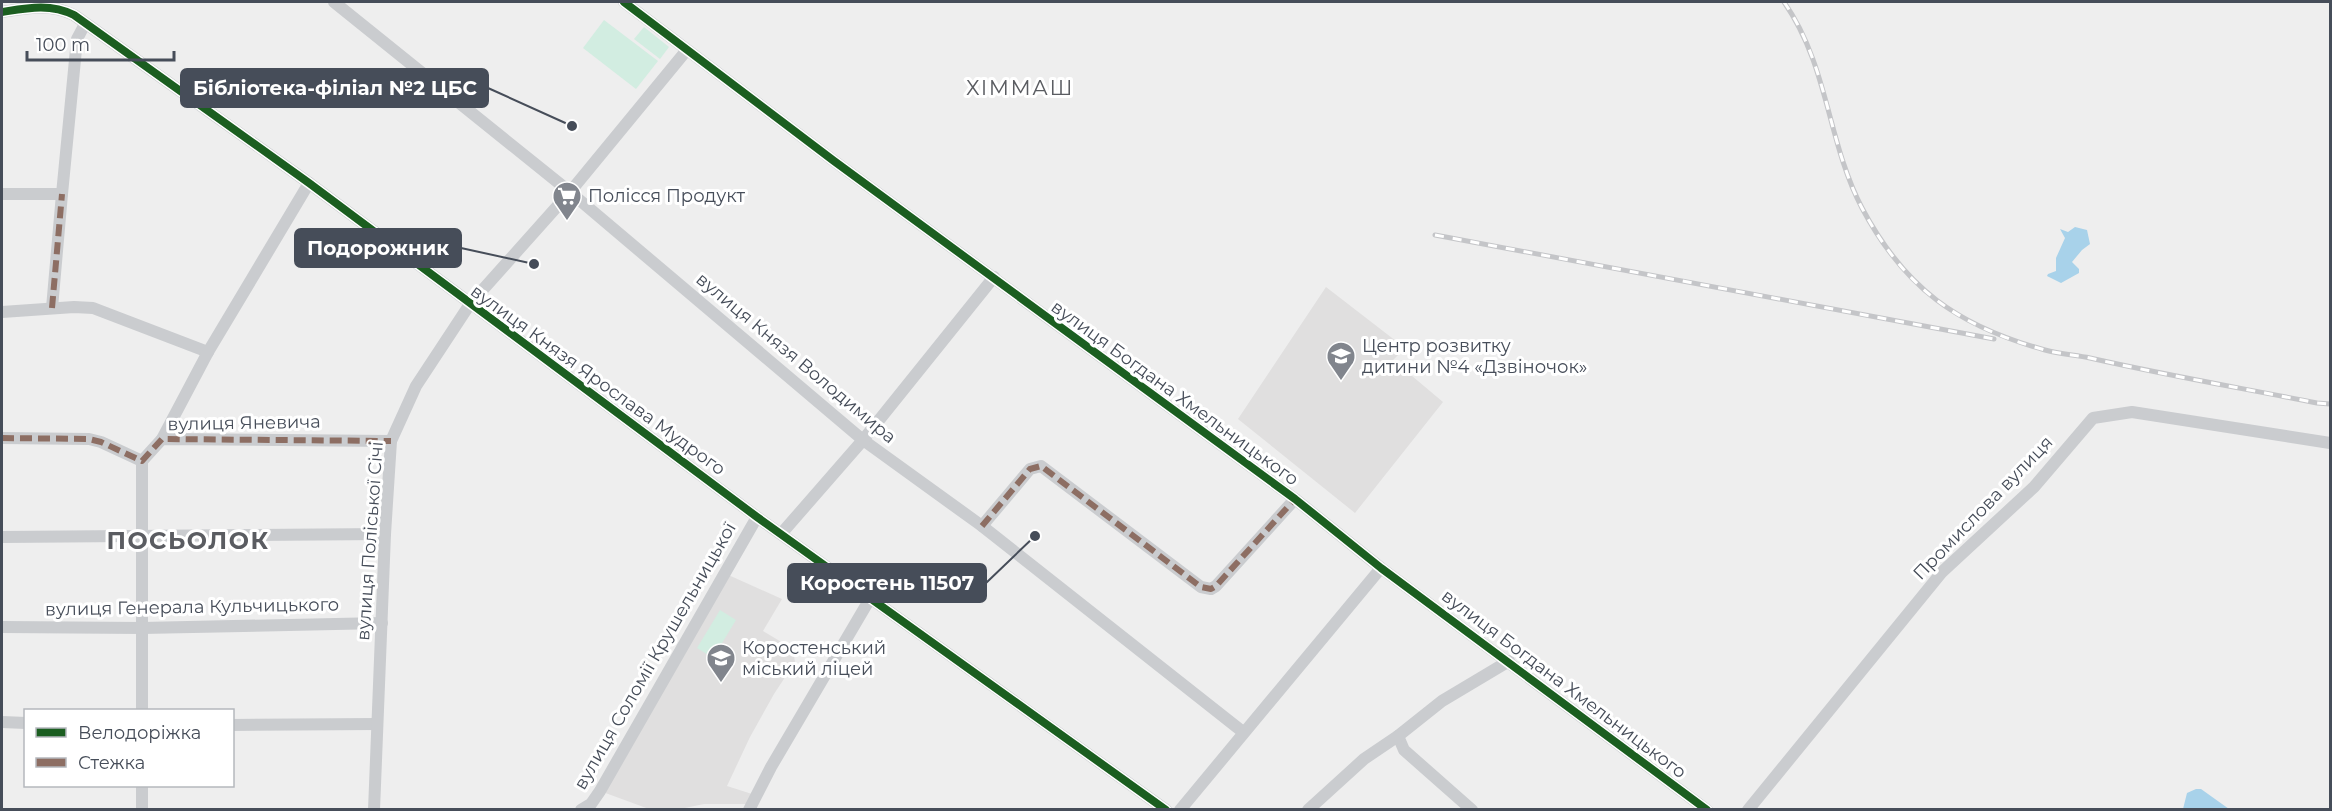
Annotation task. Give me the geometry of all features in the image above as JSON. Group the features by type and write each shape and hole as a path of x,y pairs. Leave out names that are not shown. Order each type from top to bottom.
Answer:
{"street":[{"name":"вулиця Князя Володимира","path":"334,2 570,192 863,440 982,526 1243,732"},
{"name":"вулиця Богдана Хмельницького","path":"624,2 686,51 1295,500 1381,567 1707,810"},
{"name":"вулиця Князя Ярослава Мудрого","path":"2,12 37,7 52,8 64,10 85,24 309,183 781,534 1166,810"},
{"path":"52,308 78,39 85,24"},
{"name":"вулиця Поліської Січі","path":"374,810 391,441 416,386 470,304 570,192 686,51"},
{"path":"162,439 208,352 309,183"},
{"path":"2,194 62,194"},
{"path":"781,534 863,440 994,277"},
{"path":"2,312 52,308 93,308 208,352"},
{"name":"Промислова вулиця","path":"1748,810 1942,572 2034,487 2093,418 2132,412 2331,443"},
{"path":"2,438 89,439 101,442 142,461 142,709"},
{"name":"вулиця Яневича","path":"142,461 162,439 391,441"},
{"path":"982,526 1030,469 1041,466 1201,587 1211,589 1295,500"},
{"name":"вулиця Соломії Крушельницької","path":"581,810 591,804 600,791 757,516"},
{"path":"2,537 385,534"},
{"path":"1180,810 1381,567"},
{"path":"749,810 771,767 871,597"},
{"name":"вулиця Генерала Кульчицького","path":"2,627 142,628 382,623"},
{"path":"1308,810 1364,759 1398,736 1442,701 1509,661"},
{"path":"2,722 24,723"},
{"path":"234,725 377,724"},
{"path":"1398,736 1404,750 1472,810"},
{"path":"142,787 142,810"}],"shaded area":[{"name":"Центр розвитку дитини №4 «Дзвіночок»","path":"1326,287 1405,348 1393,360 1443,402 1355,513 1238,419"},
{"name":"Коростенський міський ліцей","path":"724,573 782,599 763,631 793,649 795,662 750,737 727,786 752,794 748,804 704,804 680,809 649,809 600,791"}],"green space":[{"path":"604,20 658,61 636,89 583,48"},
{"path":"644,27 669,47 660,59 634,39"},
{"path":"720,610 736,620 713,658 697,648"}],"water":[{"path":"2075,227 2087,230 2090,244 2072,262 2079,269 2079,273 2061,283 2047,276 2056,271 2056,258 2065,238 2060,229 2068,232"},
{"path":"2201,789 2229,809 2183,809 2187,793"}],"railway":[{"path":"1784,2 1810,52 1841,157 1862,208 1896,261 1937,300 1960,316 1986,329 2056,353 2330,404"},
{"path":"1435,235 1994,339"}],"marked path":[{"path":"52,308 62,194"},
{"path":"2,438 89,439 101,442 142,461 162,439 391,441"},
{"path":"982,526 1030,469 1041,466 1201,587 1211,589 1295,499"}],"cycle path":[{"path":"624,2 834,161 1295,499 1381,568 1707,810"},
{"path":"2,12 47,8 74,15 309,183 757,517 1166,810"}],"place":[{"name":"Бібліотека-філіал №2 ЦБС","path":"572,126"},
{"name":"Полісся Продукт","path":"567,222"},
{"name":"Подорожник","path":"534,264"},
{"name":"Центр розвитку дитини №4 «Дзвіночок»","path":"1341,382"},
{"name":"Коростень 11507","path":"1035,536"},
{"name":"Коростенський міський ліцей","path":"721,684"}],"district":[{"name":"ХІММАШ","path":"1020,87"},
{"name":"ПОСЬОЛОК","path":"188,540"}]}
